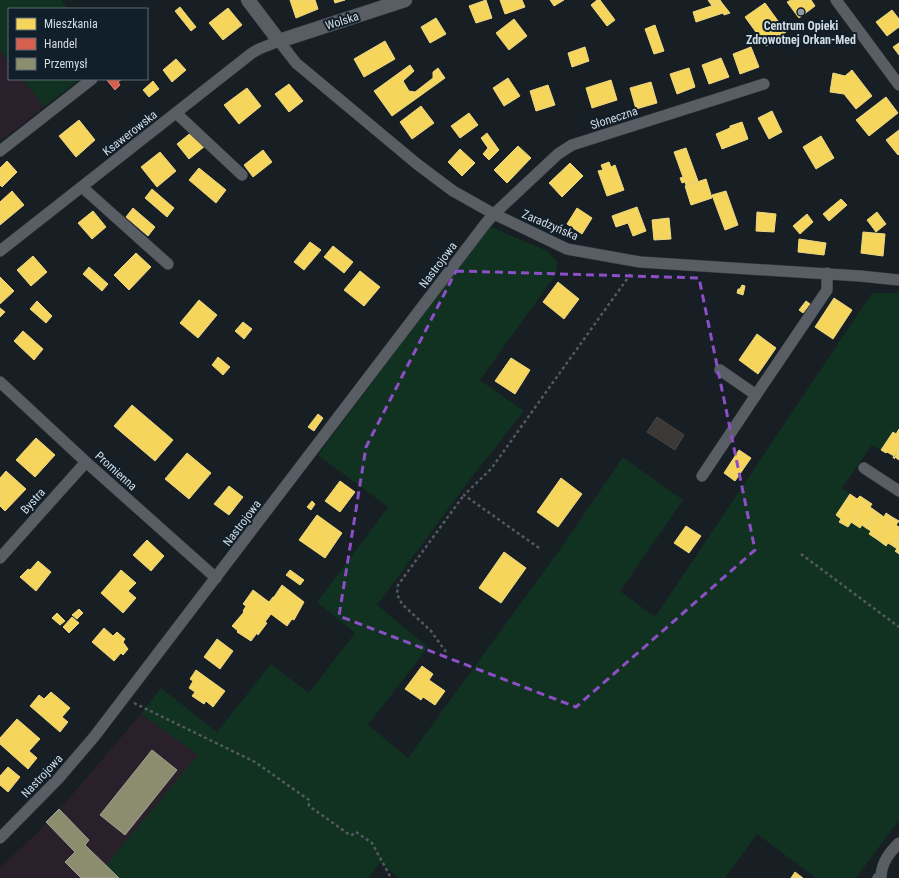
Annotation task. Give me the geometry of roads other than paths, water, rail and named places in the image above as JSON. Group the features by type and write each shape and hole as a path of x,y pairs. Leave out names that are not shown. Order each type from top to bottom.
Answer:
{"street":[{"path":"248,0 279,41"},
{"name":"Wolska","path":"279,41 405,0"},
{"path":"836,0 899,85"},
{"name":"Ksawerowska","path":"0,251 252,54 259,49 279,41"},
{"name":"Zaradzyńska","path":"279,41 296,63 417,164 453,191 494,214 567,249 640,262 899,280"},
{"path":"0,151 91,80"},
{"name":"Słoneczna","path":"494,214 558,154 572,145 764,84"},
{"path":"176,113 242,175"},
{"path":"82,187 168,264"},
{"name":"Nastrojowa","path":"0,838 58,779 94,737 494,214"},
{"path":"702,476 827,290 827,274"},
{"path":"720,370 756,395"},
{"name":"Promienna","path":"0,382 86,462 216,578"},
{"name":"Bystra","path":"0,558 86,462"},
{"path":"864,468 899,491"},
{"path":"881,877 884,861 899,843"}],"place":[{"name":"Centrum Opieki Zdrowotnej Orkan-Med","path":"801,12"}]}
